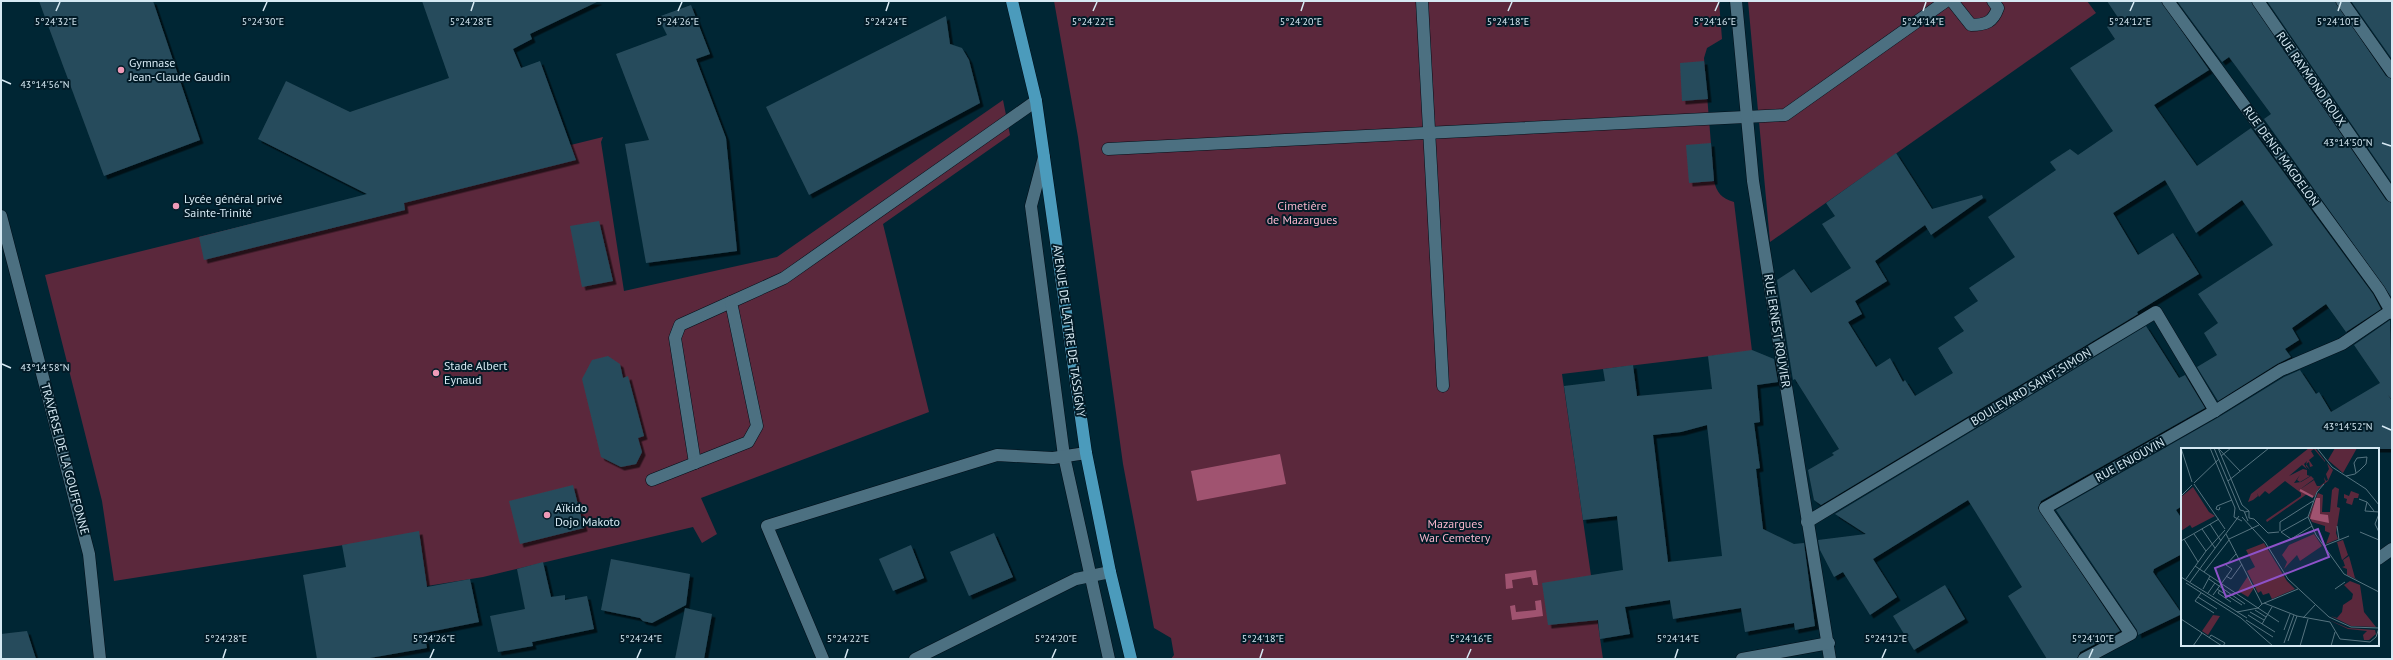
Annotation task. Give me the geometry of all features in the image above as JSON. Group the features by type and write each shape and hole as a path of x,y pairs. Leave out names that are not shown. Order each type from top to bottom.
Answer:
{"main road":[{"name":"AVENUE DE LATTRE DE TASSIGNY","path":"1012,1 1036,101 1086,453 1110,572 1131,659"}],"street":[{"path":"1422,1 1443,386"},
{"name":"RUE ERNEST ROUVIER","path":"1736,1 1753,181 1807,522 1829,643 1830,659"},
{"path":"1108,150 1784,115 1946,1"},
{"path":"1952,1 1971,26 1984,25 1994,19 1998,8 1993,1"},
{"name":"RUE DENIS MAGDELON","path":"2168,1 2379,290 2392,311"},
{"name":"RUE RAYMOND ROUX","path":"2258,1 2392,196"},
{"path":"2342,1 2392,72"},
{"path":"694,463 675,338 680,325 784,278 1036,101"},
{"path":"1044,156 1031,206 1064,456 1109,659"},
{"name":"TRAVERSE DE LA GOUFFONNE","path":"1,216 6,254 89,554 100,659"},
{"path":"652,480 748,442 757,426 731,302"},
{"name":"RUE ENJOUVIN","path":"2084,659 2131,634 2045,508 2215,411 2281,370 2342,344 2392,311"},
{"name":"BOULEVARD SAINT-SIMON","path":"1807,522 2156,312 2215,411"},
{"path":"823,659 767,526 997,455 1053,458 1086,453"},
{"path":"2379,559 2392,549"},
{"path":"915,659 1076,579 1110,572"},
{"path":"1742,659 1829,643"}],"green space":[{"name":"Cimetière de Mazargues","path":"1054,1 1719,1 1722,39 1707,48 1704,58 1714,181 1720,194 1726,199 1734,202 1752,351 1562,374 1603,659 1171,659 1174,655 1171,638 1154,628 1123,464 1078,137"},
{"path":"1748,1 2087,1 2096,13 1770,242"},
{"name":"Stade Albert Eynaud","path":"1003,100 1010,135 883,224 929,412 701,498 717,534 702,543 693,527 483,577 427,586 350,544 114,581 102,501 45,275 603,137 601,142 624,291 777,257"}],"shaded area":[{"path":"1280,454 1286,484 1197,501 1191,471"},
{"path":"1536,570 1538,585 1533,585 1531,577 1512,580 1513,588 1506,589 1505,574"},
{"path":"1541,600 1543,616 1512,620 1510,606 1515,605 1516,612 1536,610 1535,601"}],"building":[{"name":"Gymnase Jean-Claude Gaudin","path":"39,1 153,1 200,140 104,176"},
{"path":"422,1 599,1 530,34 532,39 513,49 521,68 540,61 576,160 404,203 405,210 204,260 199,237 367,194 258,139 286,81 350,112 449,78"},
{"path":"2107,1 2161,1 2209,70 2154,105 2197,166 2251,128 2373,294 2381,309 2346,332 2326,304 2292,328 2299,340 2285,349 2291,357 2277,364 2218,401 2197,367 2217,355 2204,333 2218,323 2198,294 2273,245 2242,200 2196,233 2165,180 2113,213 2138,255 2173,233 2199,274 2137,312 2138,314 1821,505 1814,500 1808,470 1834,455 1832,453 1839,449 1795,379 1793,380 1777,280 1794,269 1811,293 1851,268 1822,224 1835,216 1826,203 1896,153 1932,209 1982,195 1983,198 1931,235 1925,225 1875,261 1887,281 1855,301 1862,314 1848,322 1876,367 1890,358 1903,382 1905,380 1915,396 1953,373 1938,348 1964,331 1954,317 1978,301 1969,288 2015,257 1988,217 2056,170 2050,162 2070,149 2078,155 2113,131 2070,68 2115,39 2107,27 2119,19"},
{"path":"2177,1 2251,1 2386,200 2392,203 2392,298 2264,119 2271,114 2229,57 2222,62"},
{"path":"2267,1 2335,1 2386,76 2392,79 2392,183"},
{"path":"2351,1 2392,1 2392,59"},
{"path":"691,5 710,54 696,59 726,138 737,251 646,263 625,144 649,140 616,54 667,35 658,17"},
{"path":"946,16 950,44 962,48 969,60 980,103 809,195 766,107"},
{"path":"1704,61 1708,99 1682,101 1680,63"},
{"path":"1711,143 1714,181 1689,183 1686,145"},
{"path":"599,221 613,281 582,287 570,226"},
{"path":"2390,320 2392,400 2388,395 2392,401 2392,449 2181,448 2181,507 2176,510 2181,518 2181,555 2154,569 2153,572 2181,614 2138,635 2137,630 2056,510 2219,417 2284,377 2300,370 2316,394 2319,392 2331,412 2380,383 2354,345"},
{"path":"2146,326 2179,378 2185,375 2205,408 2041,501 2038,508 2120,631 2080,652 2077,659 2047,659 2008,596 2022,587 1968,500 1873,559 1897,597 1870,615 1843,572 1834,577 1820,550 1818,540 1866,534 1835,514"},
{"path":"1752,350 1774,359 1778,382 1757,385 1760,422 1754,423 1760,468 1756,469 1763,529 1794,544 1804,543 1815,626 1795,630 1794,623 1745,632 1741,608 1673,619 1670,600 1625,607 1630,634 1600,639 1598,620 1548,625 1542,583 1623,570 1617,516 1583,520 1564,386 1605,381 1603,369 1633,365 1637,396 1712,389 1708,356","holes":["1707,425 1722,556 1668,562 1653,435 1681,432"]},
{"path":"608,356 620,364 623,378 628,376 644,436 638,438 642,452 636,464 621,467 601,457 582,379 592,360"},
{"name":"Aïkido Dojo Makoto","path":"573,485 584,528 520,544 509,501"},
{"path":"419,531 427,587 470,579 479,622 424,633 427,648 364,659 317,659 303,575 346,567 342,545"},
{"path":"994,533 1013,577 969,596 950,552"},
{"path":"911,545 924,578 893,591 879,559"},
{"path":"611,559 690,574 686,605 652,623 643,621 640,618 601,610"},
{"path":"543,562 551,597 565,595 565,600 587,596 594,629 532,642 533,646 498,652 490,616 525,609 517,569"},
{"path":"1945,585 1965,619 1914,650 1893,616"},
{"path":"685,608 712,614 704,659 675,659"},
{"path":"27,631 36,659 1,659 1,634"}],"place":[{"name":"Gymnase Jean-Claude Gaudin","path":"121,70"},
{"name":"Lycée général privé Sainte-Trinité","path":"176,206"},
{"name":"Stade Albert Eynaud","path":"436,373"},
{"name":"Aïkido Dojo Makoto","path":"547,515"}],"park label":[{"name":"Mazargues War Cemetery","path":"1455,531"}]}
